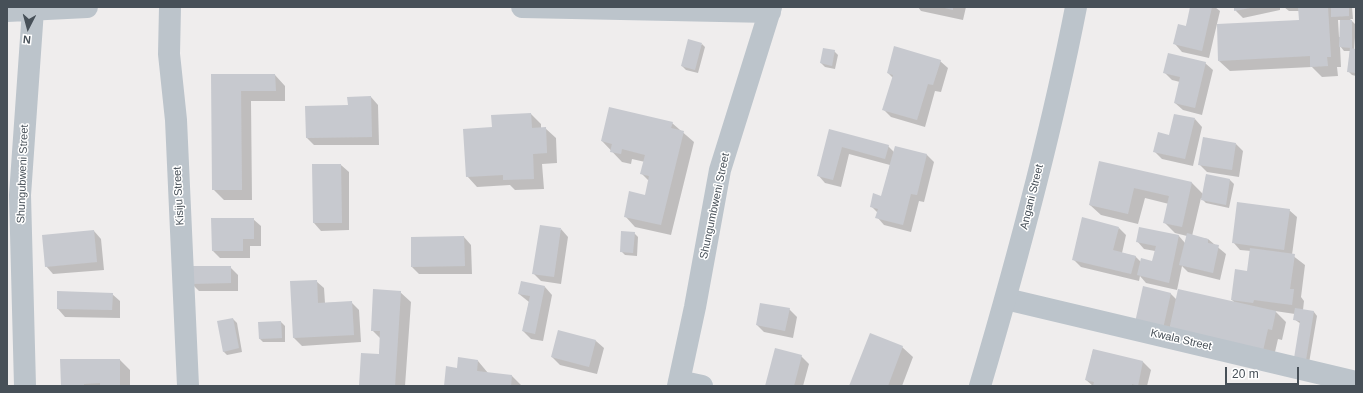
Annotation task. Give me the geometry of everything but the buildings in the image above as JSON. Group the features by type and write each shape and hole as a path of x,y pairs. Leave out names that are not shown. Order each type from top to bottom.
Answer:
{"street":[{"path":"7,11 87,7"},
{"name":"Kisiju Street","path":"170,7 169,54 176,120 188,386"},
{"path":"522,7 771,10"},
{"name":"Angani Street","path":"980,386 1006,299 1060,88 1076,7"},
{"name":"Shungubweni Street","path":"24,386 20,195 33,10"},
{"name":"Shungumbweni Street","path":"678,383 695,307 720,170 771,10"},
{"name":"Kwala Street","path":"1006,299 1356,382"},
{"path":"678,383 702,386"}]}
